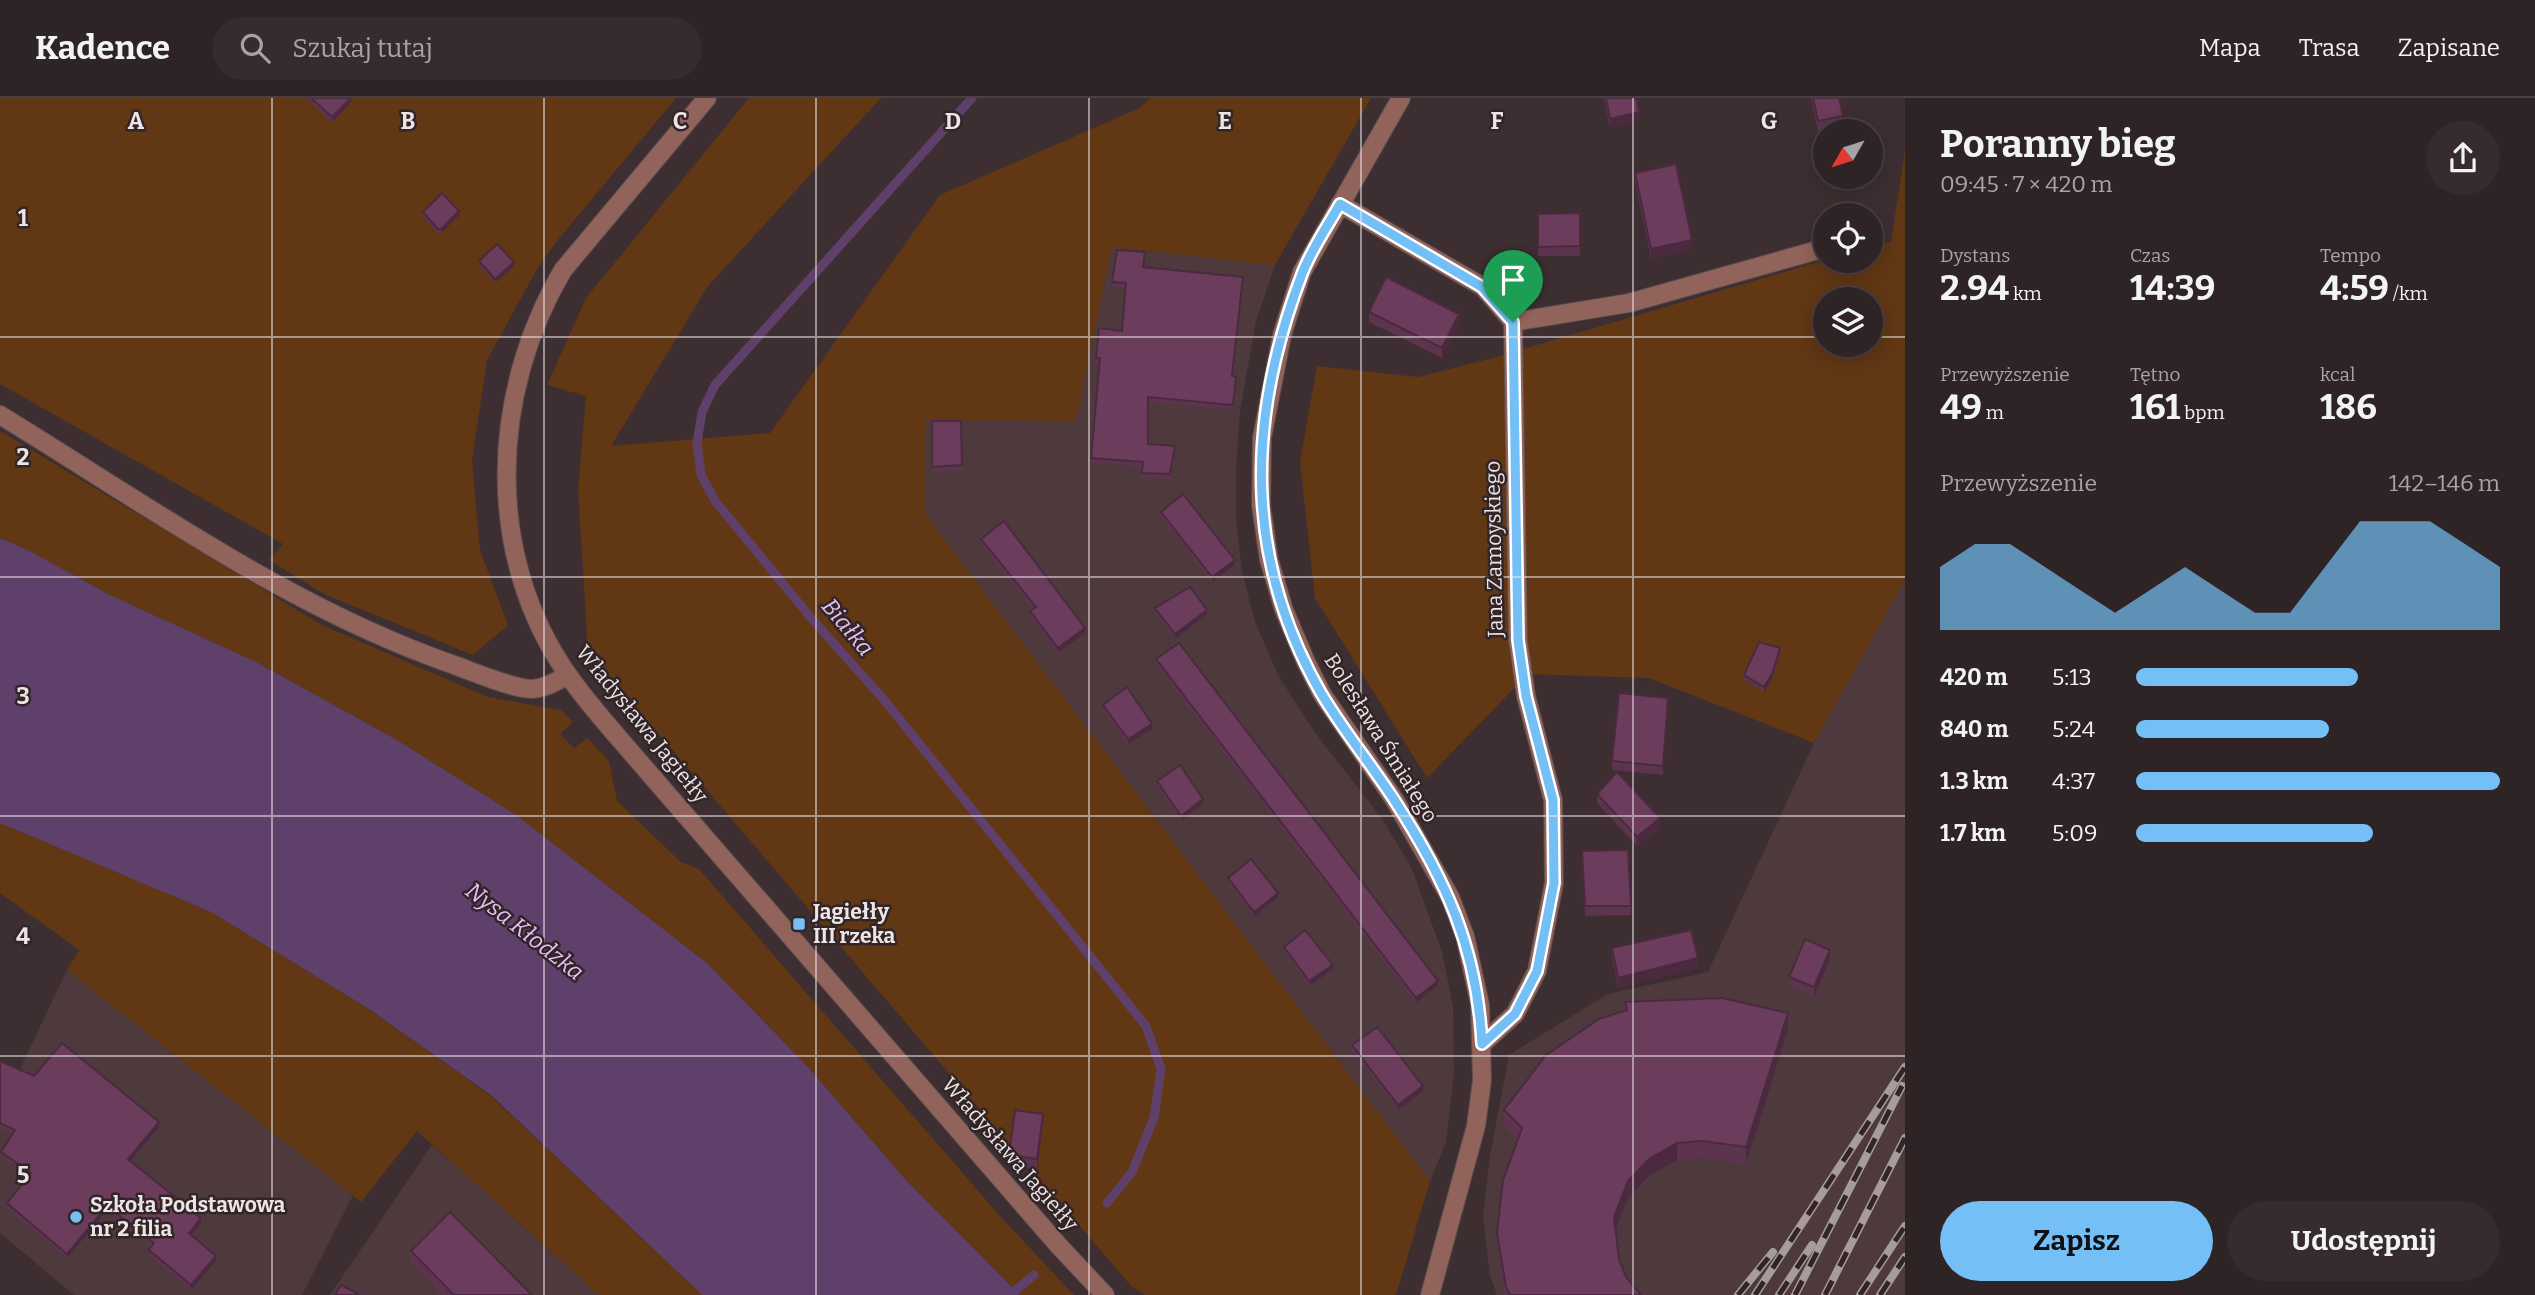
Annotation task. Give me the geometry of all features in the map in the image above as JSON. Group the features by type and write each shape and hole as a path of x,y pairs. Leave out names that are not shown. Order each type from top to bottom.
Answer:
{"street":[{"name":"Władysława Jagiełły","path":"707,98 564,271 548,296 533,331 513,395 506,462 512,535 529,603 568,676 1059,1246 1105,1295"},
{"name":"Bolesława Śmiałego","path":"1401,98 1302,271 1275,362 1262,438 1261,505 1269,560 1284,610 1322,694 1394,799 1450,897 1465,936 1477,993 1482,1080 1476,1126 1430,1295"},
{"path":"1340,204 1482,287 1513,322 1629,303 1813,251"},
{"name":"Jana Zamoyskiego","path":"1482,1044 1515,1014 1537,971 1554,883 1553,800 1526,696 1518,640 1513,322"},
{"path":"0,415 240,564 304,600 369,631 424,655 495,680 533,689 551,685 568,676"}],"shaded area":[{"path":"0,98 676,98 557,241 537,269 487,360 472,461 480,550 508,625 473,655 324,594 269,560 283,544 0,384"},
{"path":"749,98 881,98 708,286 611,446 770,433 940,195 1140,108 1150,98 1371,98 1275,265 1112,247 1076,421 925,420 925,514 1430,1181 1396,1295 1145,1295 1131,1286 588,651 578,490 586,396 547,385 586,298"},
{"path":"1905,151 1905,580 1814,743 1649,678 1528,674 1427,778 1315,598 1300,462 1317,366 1418,377 1493,358 1813,264 1813,273 1883,273 1883,244 1891,242"},
{"path":"1112,247 1275,265 1256,321 1240,411 1236,521 1242,571 1255,622 1279,677 1316,734 1383,820 1412,869 1442,952 1453,1007 1454,1073 1446,1142 1430,1181 925,514 924,420 1076,421"},
{"path":"0,431 322,625 488,697 561,710 573,722 560,734 574,748 587,738 609,761 617,801 681,862 699,869 999,1215 1074,1295 1020,1295 905,1179 809,1068 707,963 515,815 397,740 258,663 108,594 30,551 0,538"},
{"path":"1905,580 1905,1295 1497,1295 1490,1275 1483,1217 1490,1156 1509,1055 1608,994 1708,972 1814,743"},
{"path":"0,823 213,913 369,1009 491,1096 702,1295 599,1295 417,1131 361,1202 67,970 79,950 0,893"},
{"path":"67,970 353,1195 302,1295 74,1295 0,1233 0,1111"},
{"path":"432,1145 599,1295 330,1295"}],"water":[{"name":"Nysa Kłodzka","path":"0,538 30,551 108,594 258,663 397,740 516,815 707,963 809,1068 905,1179 1020,1295 702,1295 492,1096 369,1009 213,913 0,823"}],"building":[{"path":"311,98 349,98 350,99 332,117"},
{"path":"1606,98 1636,98 1639,112 1610,119"},
{"path":"1813,98 1839,98 1843,116 1818,119"},
{"path":"1676,164 1692,240 1651,249 1635,173"},
{"path":"442,193 459,211 438,229 423,212"},
{"path":"1580,213 1580,246 1538,247 1538,214"},
{"path":"497,244 514,262 495,279 479,261"},
{"path":"1117,250 1145,252 1143,267 1243,277 1232,376 1236,376 1233,405 1148,397 1148,444 1175,446 1170,474 1142,473 1143,462 1091,458 1100,358 1096,358 1099,328 1122,331 1126,283 1112,282"},
{"path":"1386,277 1459,314 1442,348 1369,312"},
{"path":"932,421 961,421 962,465 932,467"},
{"path":"1183,494 1235,560 1212,577 1161,512"},
{"path":"1004,521 1085,628 1058,648 1030,611 1036,607 981,539"},
{"path":"1190,587 1207,610 1175,634 1155,608"},
{"path":"1759,642 1780,648 1772,674 1764,687 1744,675"},
{"path":"1179,643 1438,981 1416,998 1156,659"},
{"path":"1127,687 1152,724 1128,739 1103,705"},
{"path":"1619,693 1668,698 1663,766 1612,761"},
{"path":"1180,765 1203,799 1181,816 1157,781"},
{"path":"1617,772 1660,818 1637,837 1597,794"},
{"path":"1628,850 1631,906 1585,906 1582,851"},
{"path":"1251,859 1278,893 1254,912 1228,878"},
{"path":"1305,930 1333,965 1309,981 1284,947"},
{"path":"1691,930 1698,958 1618,978 1612,948"},
{"path":"1805,939 1830,950 1814,987 1789,977"},
{"path":"1722,998 1788,1013 1746,1147 1702,1141 1677,1143 1649,1159 1628,1181 1614,1217 1619,1259 1626,1277 1641,1295 1510,1295 1506,1287 1497,1233 1503,1180 1522,1128 1504,1110 1546,1055 1599,1019 1627,1010 1625,1002"},
{"path":"1377,1027 1423,1086 1398,1105 1352,1045"},
{"path":"62,1043 159,1122 128,1159 201,1218 189,1233 216,1256 191,1285 149,1250 154,1243 107,1206 67,1254 7,1203 31,1173 1,1152 15,1130 0,1123 0,1061 34,1076"},
{"path":"1015,1110 1043,1114 1037,1159 1009,1155"},
{"path":"450,1212 532,1295 454,1295 411,1251"},
{"path":"341,1285 360,1295 335,1295"}],"waterway":[{"name":"Białka","path":"972,98 715,385 702,412 697,443 701,475 716,502 812,619 885,701 1146,1026 1161,1069 1154,1118 1132,1172 1107,1203"},
{"name":"Białka","path":"1010,1295 1034,1275"}],"railway":[{"path":"1755,1295 1905,1067"},
{"path":"1795,1295 1902,1086"},
{"path":"1825,1295 1905,1138"},
{"path":"1860,1295 1905,1226"},
{"path":"1779,1295 1812,1245"},
{"path":"1738,1295 1773,1252"},
{"path":"1880,1295 1905,1257"}],"place":[{"name":"Jagiełły III rzeka","path":"799,924"},
{"name":"Szkoła Podstawowa nr 2 filia","path":"76,1217"}],"route":[{"path":"1340,204 1482,287 1513,322 1518,640 1526,696 1553,800 1554,883 1537,971 1515,1014 1482,1044 1480,1006 1465,936 1450,897 1394,799 1322,694 1284,610 1269,560 1261,505 1262,438 1275,362 1302,271 1340,204"}]}
